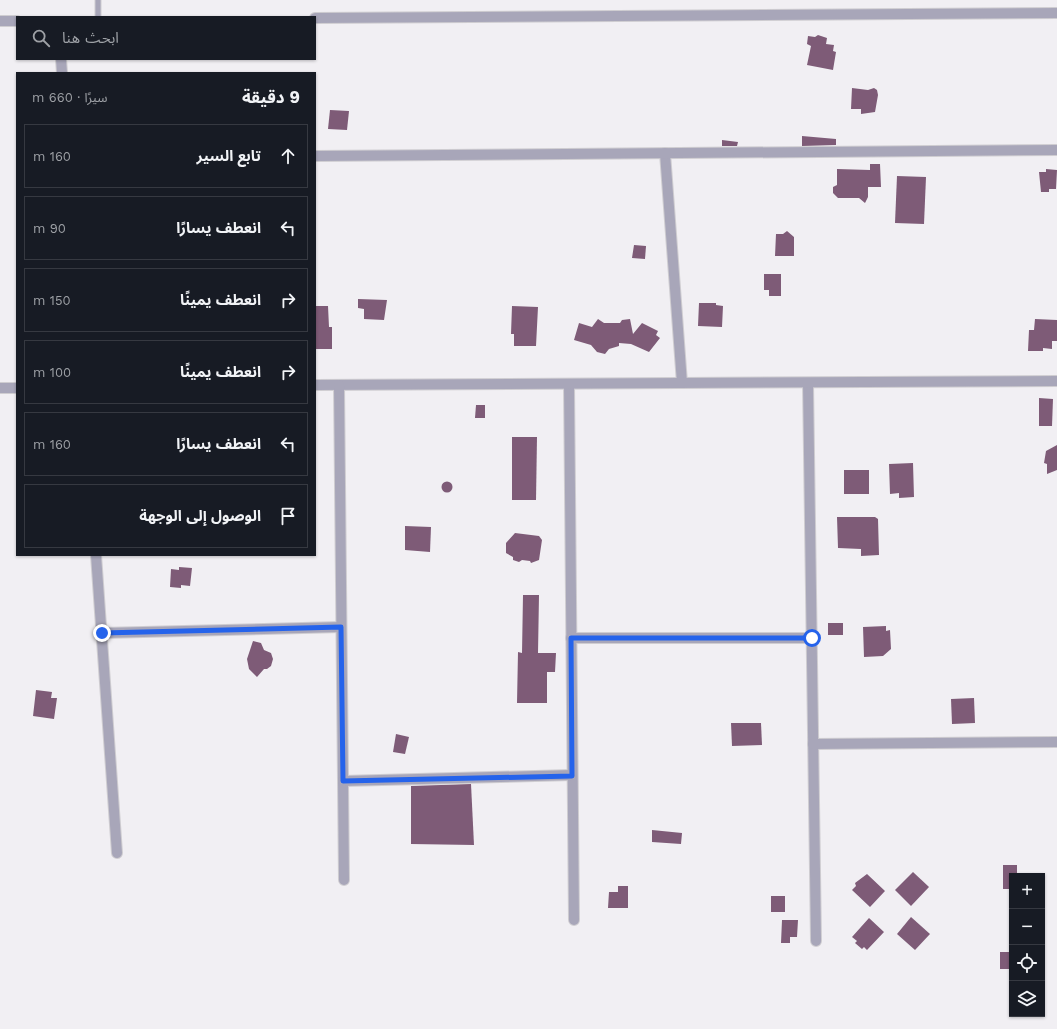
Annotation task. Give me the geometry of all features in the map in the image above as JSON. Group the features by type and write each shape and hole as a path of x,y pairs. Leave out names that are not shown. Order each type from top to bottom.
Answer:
{"street":[{"path":"316,18 1057,13"},
{"path":"0,21 16,20"},
{"path":"61,60 62,72"},
{"path":"316,156 1057,150"},
{"path":"665,153 682,383"},
{"path":"316,385 1057,381"},
{"path":"808,383 816,941"},
{"path":"568,384 574,920"},
{"path":"339,385 344,880"},
{"path":"0,388 16,388"},
{"path":"96,556 117,853"},
{"path":"102,633 341,627"},
{"path":"571,638 812,638"},
{"path":"813,744 1057,742"},
{"path":"343,781 572,776"}],"lane":[{"path":"98,0 98,16"}],"building":[{"path":"818,35 827,38 826,44 834,45 833,51 836,52 833,70 807,65 811,46 807,44 808,36 815,37"},
{"path":"852,88 868,90 874,88 877,90 878,95 875,112 861,114 861,109 851,109"},
{"path":"330,110 349,111 347,130 328,129"},
{"path":"802,136 836,139 836,145 802,146"},
{"path":"722,140 738,142 737,146 722,146"},
{"path":"870,164 880,164 881,187 868,187 868,197 865,203 859,198 838,198 833,193 833,187 837,185 837,169 870,170"},
{"path":"1046,169 1057,170 1056,189 1049,189 1049,192 1041,192 1039,172 1046,172"},
{"path":"897,176 926,177 924,224 895,223"},
{"path":"787,231 794,237 794,256 775,256 776,234 783,234"},
{"path":"634,245 646,246 645,259 632,258"},
{"path":"764,274 781,274 781,296 769,296 769,290 764,290"},
{"path":"358,299 387,300 384,320 364,319 364,309 358,308"},
{"path":"699,303 716,303 716,305 723,306 722,327 698,326"},
{"path":"316,306 328,306 329,327 332,327 332,349 316,349"},
{"path":"512,306 538,307 536,346 514,346 514,334 511,334"},
{"path":"598,319 604,323 620,323 622,320 630,319 633,334 642,323 658,331 656,335 660,338 649,352 631,344 619,343 619,346 609,349 605,354 597,352 591,345 574,340 579,323 592,327"},
{"path":"1035,319 1057,320 1057,341 1052,341 1052,349 1043,348 1043,351 1028,351 1029,330 1034,330"},
{"path":"1039,398 1053,399 1052,426 1039,426"},
{"path":"476,405 485,405 485,418 475,418"},
{"path":"512,437 537,437 536,500 512,500"},
{"path":"1057,445 1057,470 1047,474 1047,464 1044,463 1046,451"},
{"path":"913,463 914,497 899,498 899,493 890,494 889,464"},
{"path":"844,470 869,470 869,494 844,494"},
{"path":"447,481 451,483 453,487 451,491 447,493 443,491 441,487 443,483"},
{"path":"837,517 875,517 878,519 879,555 861,556 861,549 838,548"},
{"path":"405,526 431,527 430,552 405,550"},
{"path":"515,533 539,536 542,540 539,560 531,563 530,561 522,560 519,562 513,560 513,557 506,553 506,543"},
{"path":"179,567 192,568 190,586 181,585 181,588 170,587 171,569 179,570"},
{"path":"523,595 539,595 538,653 556,653 555,672 547,672 547,703 517,703 518,652 522,653"},
{"path":"828,623 843,623 843,635 828,635"},
{"path":"886,626 886,631 890,630 891,649 883,656 864,657 863,627"},
{"path":"253,641 261,643 264,650 271,653 273,659 271,666 264,669 257,677 249,669 247,659"},
{"path":"36,690 52,692 51,698 57,698 54,719 33,716"},
{"path":"974,698 975,723 952,724 951,699"},
{"path":"731,723 761,723 762,745 732,746"},
{"path":"396,734 409,737 405,754 393,752"},
{"path":"471,784 474,845 411,844 411,786"},
{"path":"652,830 682,833 681,844 652,842"},
{"path":"1003,865 1017,865 1017,873 1009,873 1009,889 1003,889"},
{"path":"913,872 929,887 911,906 895,890"},
{"path":"867,874 885,891 870,907 852,890 856,886 855,883"},
{"path":"618,886 628,886 628,908 608,908 609,892 618,892"},
{"path":"771,896 785,896 785,912 771,912"},
{"path":"911,917 930,934 915,950 897,934"},
{"path":"869,918 884,932 867,950 864,947 862,949 855,943 857,941 852,937"},
{"path":"782,920 798,920 797,937 790,937 790,943 781,943"},
{"path":"1000,952 1009,952 1009,969 1000,969"}],"route":[{"path":"102,633 341,627 343,781 572,776 571,638 812,638"}]}
